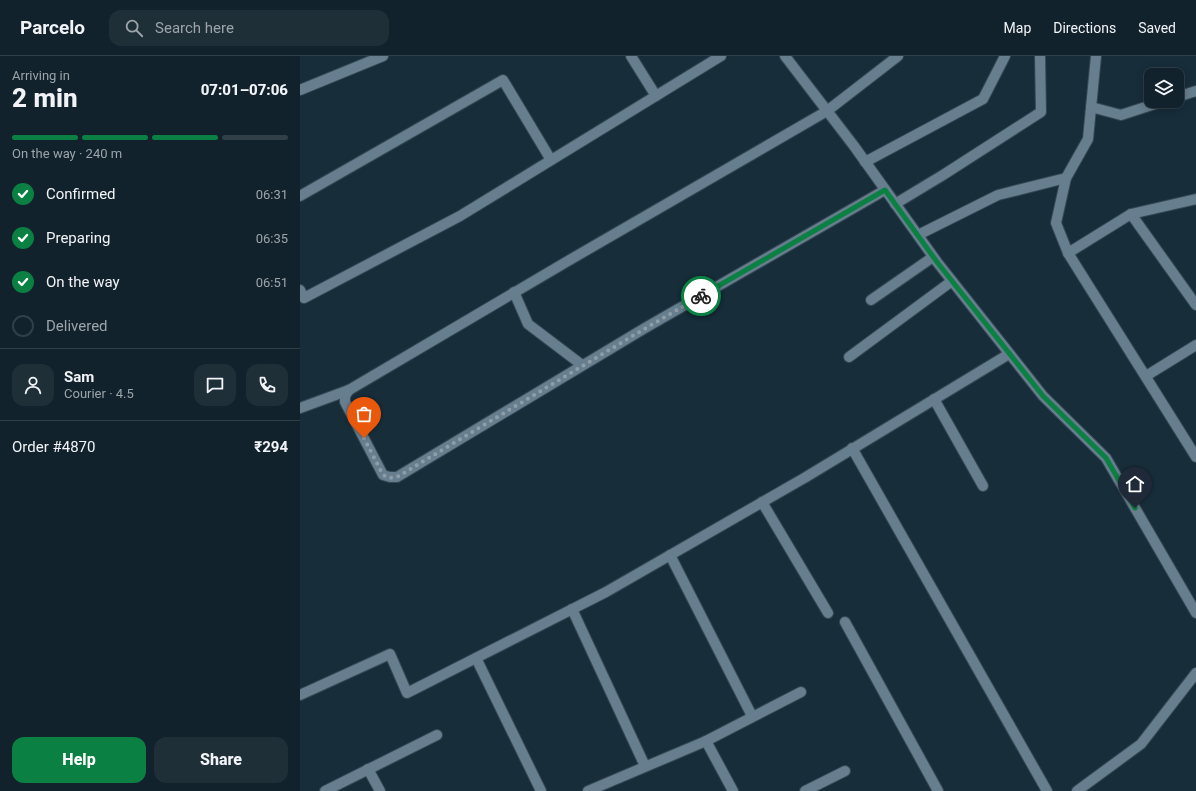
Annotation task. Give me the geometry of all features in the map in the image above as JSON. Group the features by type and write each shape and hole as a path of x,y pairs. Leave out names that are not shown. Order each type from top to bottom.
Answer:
{"street":[{"path":"300,90 383,56"},
{"path":"631,56 656,96"},
{"path":"301,296 460,216 722,56"},
{"path":"784,56 865,162 933,257 1009,354 1043,396 1106,458 1196,613"},
{"path":"300,408 349,390 514,292 827,111 898,56"},
{"path":"865,162 983,99 1005,56"},
{"path":"895,204 1041,112 1040,56"},
{"path":"1096,56 1088,139 1066,178 1056,223 1068,253 1196,457"},
{"path":"300,196 503,80 551,160"},
{"path":"1184,95 1196,91"},
{"path":"1091,107 1121,115 1144,108"},
{"path":"918,235 998,195 1066,178"},
{"path":"349,390 345,396 345,402 383,475 390,478 397,477 646,328 885,190"},
{"path":"1068,253 1131,214 1196,199"},
{"path":"1131,214 1196,306"},
{"path":"871,300 933,257"},
{"path":"849,357 952,281"},
{"path":"514,292 528,324 582,366"},
{"path":"1146,376 1196,345"},
{"path":"300,695 390,654 407,693 606,592 762,502 1009,354"},
{"path":"934,399 983,486"},
{"path":"852,448 1047,791"},
{"path":"762,502 828,614"},
{"path":"670,555 752,716"},
{"path":"572,609 646,766"},
{"path":"845,622 938,791"},
{"path":"476,658 541,791"},
{"path":"1077,791 1141,744 1196,673"},
{"path":"588,791 706,741 801,692"},
{"path":"325,791 437,735"},
{"path":"706,741 733,791"},
{"path":"368,769 380,791"},
{"path":"805,791 845,770"}],"way so far":[{"path":"364,438 383,475 390,478 397,477 701,296"}],"route":[{"path":"701,296 885,190 937,262 1043,396 1106,458 1135,508"}]}
